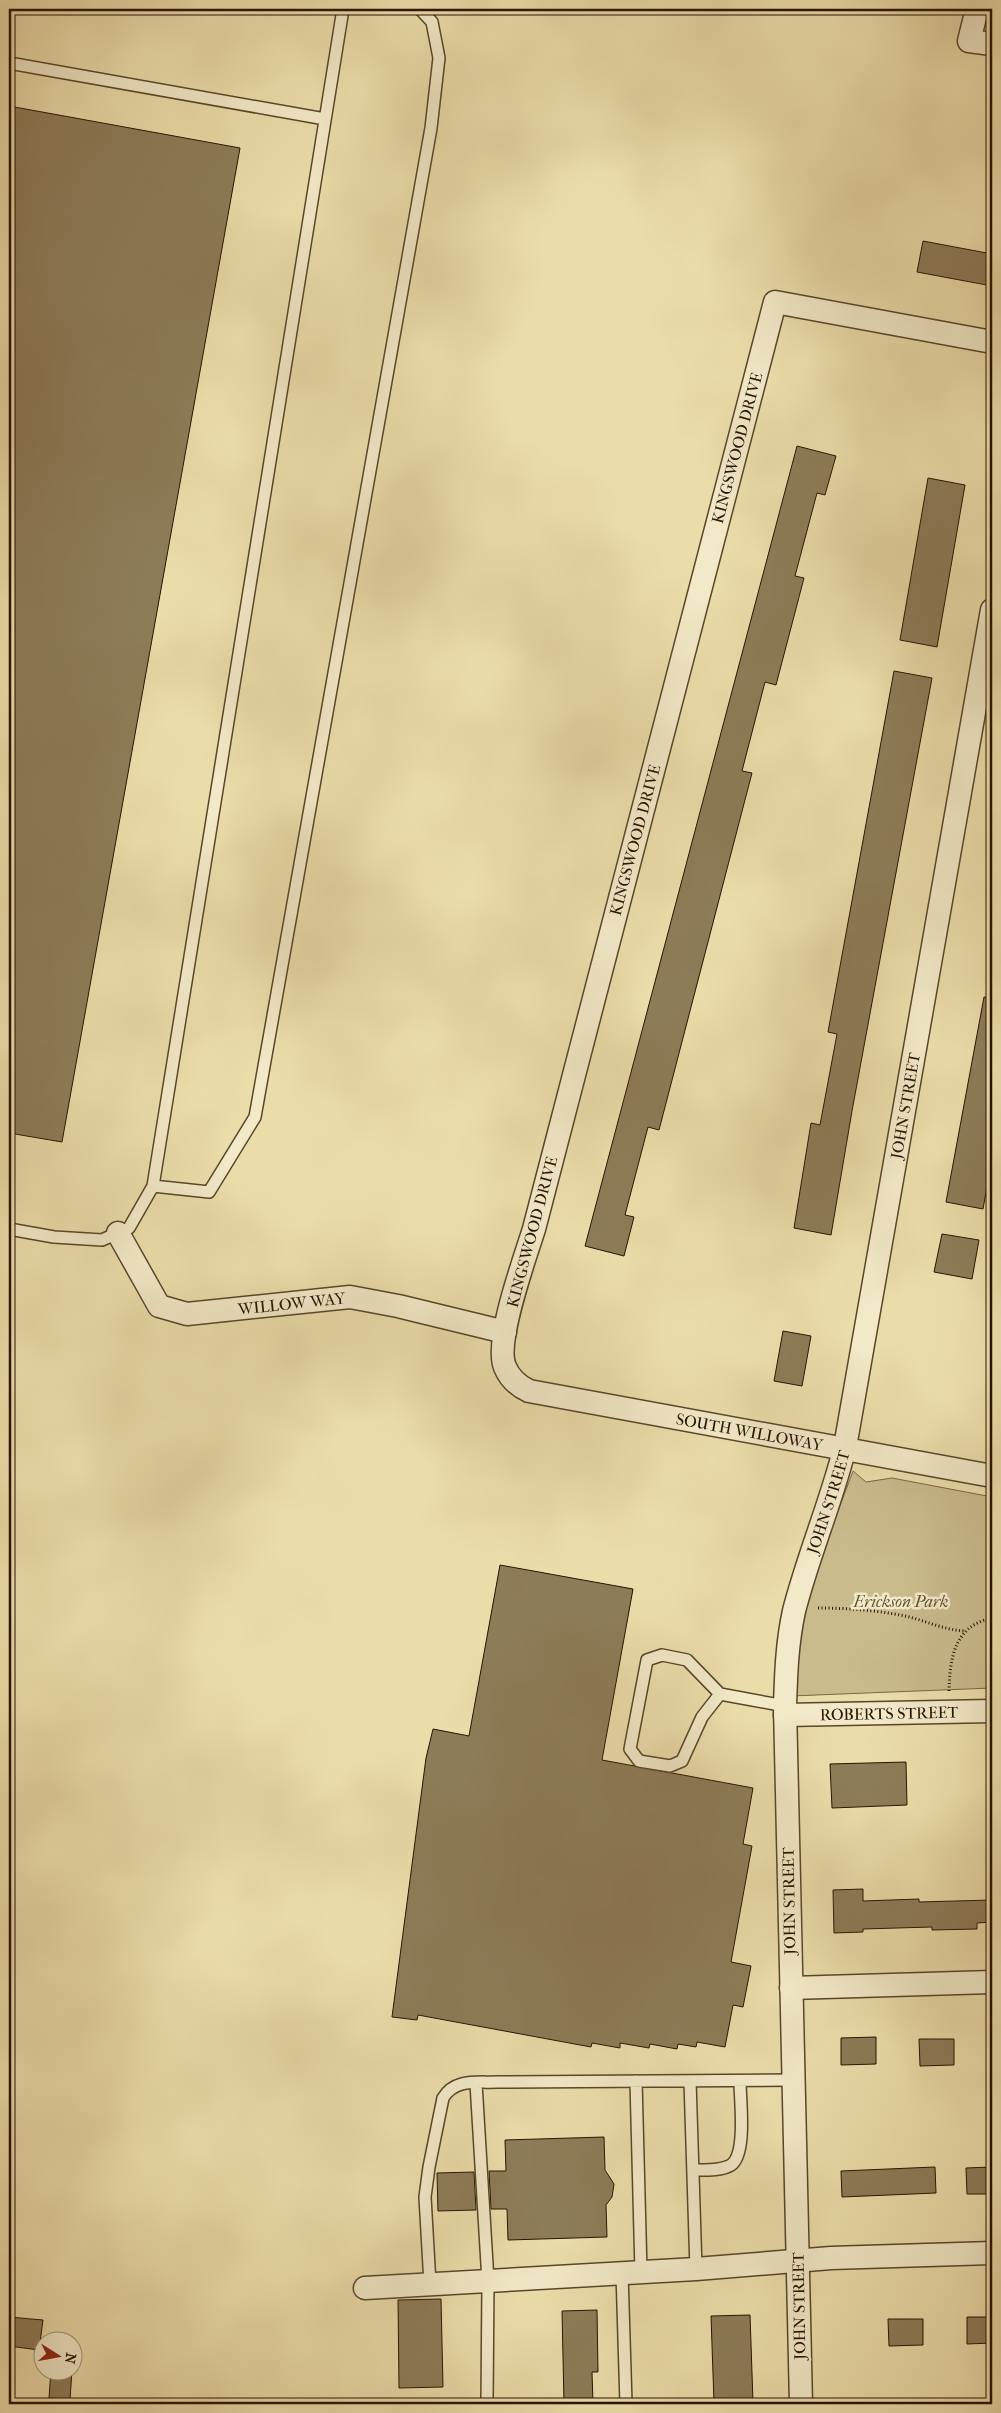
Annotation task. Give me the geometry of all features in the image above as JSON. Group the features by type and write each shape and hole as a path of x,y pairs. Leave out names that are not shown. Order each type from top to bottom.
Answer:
{"street":[{"path":"977,9 969,40 992,44"},
{"name":"KINGSWOOD DRIVE","path":"511,1377 505,1367 503,1357 504,1332 534,1229 775,302 992,342"},
{"name":"JOHN STREET","path":"801,2404 785,1711 788,1647 794,1612 835,1485 845,1447 992,610"},
{"name":"WILLOW WAY","path":"118,1233 159,1306 187,1314 350,1298 398,1306 504,1332"},
{"name":"SOUTH WILLOWAY","path":"511,1377 517,1386 529,1391 845,1447 879,1456 992,1476"},
{"name":"ROBERTS STREET","path":"785,1711 992,1711"},
{"path":"791,1988 992,1982"},
{"path":"365,2288 696,2269 831,2258 992,2253"}],"lane":[{"path":"9,1229 54,1237 102,1240 129,1228 153,1186 343,9"},
{"path":"153,1186 209,1192 255,1117 431,128 438,58 432,22 420,9"},
{"path":"9,63 325,119"},
{"path":"720,1694 702,1717 682,1761 670,1766 639,1761 630,1749 646,1660 662,1655 687,1660 720,1694 785,1711"},
{"path":"430,2284 425,2197 428,2167 443,2098 448,2089 456,2084 793,2080"},
{"path":"626,2404 632,2273 636,2081"},
{"path":"690,2081 696,2269"},
{"path":"693,2170 721,2168 731,2165 738,2158 741,2144 740,2082"},
{"path":"476,2083 488,2281 486,2404"}],"path":[{"path":"818,1608 849,1608 902,1615 949,1630 965,1631"},
{"path":"949,1712 950,1660 965,1631 975,1624 992,1618"}],"green space":[{"name":"Erickson Park","path":"853,1471 866,1482 892,1478 992,1497 992,1688 791,1696 801,1610"}],"building":[{"path":"9,106 240,148 62,1142 9,1133"},
{"path":"923,241 992,254 992,286 917,272"},
{"path":"797,446 836,456 825,495 817,493 795,576 804,578 776,685 765,682 742,771 752,773 659,1130 648,1127 625,1215 634,1217 624,1256 585,1246"},
{"path":"928,478 965,485 937,647 900,640"},
{"path":"894,671 932,678 831,1235 794,1228 811,1123 820,1125 837,1034 828,1032"},
{"path":"984,997 992,998 992,1159 983,1209 946,1202"},
{"path":"942,1234 979,1240 972,1279 934,1272"},
{"path":"783,1331 811,1336 802,1386 774,1381"},
{"path":"500,1565 633,1589 602,1760 753,1788 743,1844 752,1846 731,1962 751,1966 743,2007 733,2005 725,2047 697,2042 696,2047 678,2044 677,2049 650,2044 649,2048 620,2043 620,2048 592,2043 591,2047 418,2015 417,2020 392,2017 426,1758 433,1729 469,1736"},
{"path":"906,1762 907,1805 832,1808 830,1764"},
{"path":"863,1889 863,1901 919,1899 919,1902 992,1900 992,1922 977,1923 977,1929 932,1930 932,1927 863,1929 863,1932 834,1933 833,1890"},
{"path":"876,2037 876,2064 841,2065 841,2038"},
{"path":"919,2039 954,2039 954,2065 920,2066"},
{"path":"604,2137 605,2170 614,2184 612,2197 606,2205 607,2237 508,2240 507,2209 491,2209 489,2171 506,2171 505,2140"},
{"path":"935,2167 936,2193 842,2197 841,2171"},
{"path":"992,2167 992,2194 967,2194 966,2168"},
{"path":"474,2172 476,2210 438,2211 437,2173"},
{"path":"441,2299 443,2387 399,2388 398,2300"},
{"path":"597,2310 598,2372 592,2372 593,2404 564,2404 562,2311"},
{"path":"750,2315 753,2402 714,2403 711,2316"},
{"path":"9,2317 43,2320 42,2330 32,2330 32,2349 9,2346"},
{"path":"967,2317 992,2317 992,2343 967,2344"},
{"path":"888,2319 923,2319 923,2345 889,2346"},
{"path":"50,2380 71,2380 70,2400 49,2398"}]}
